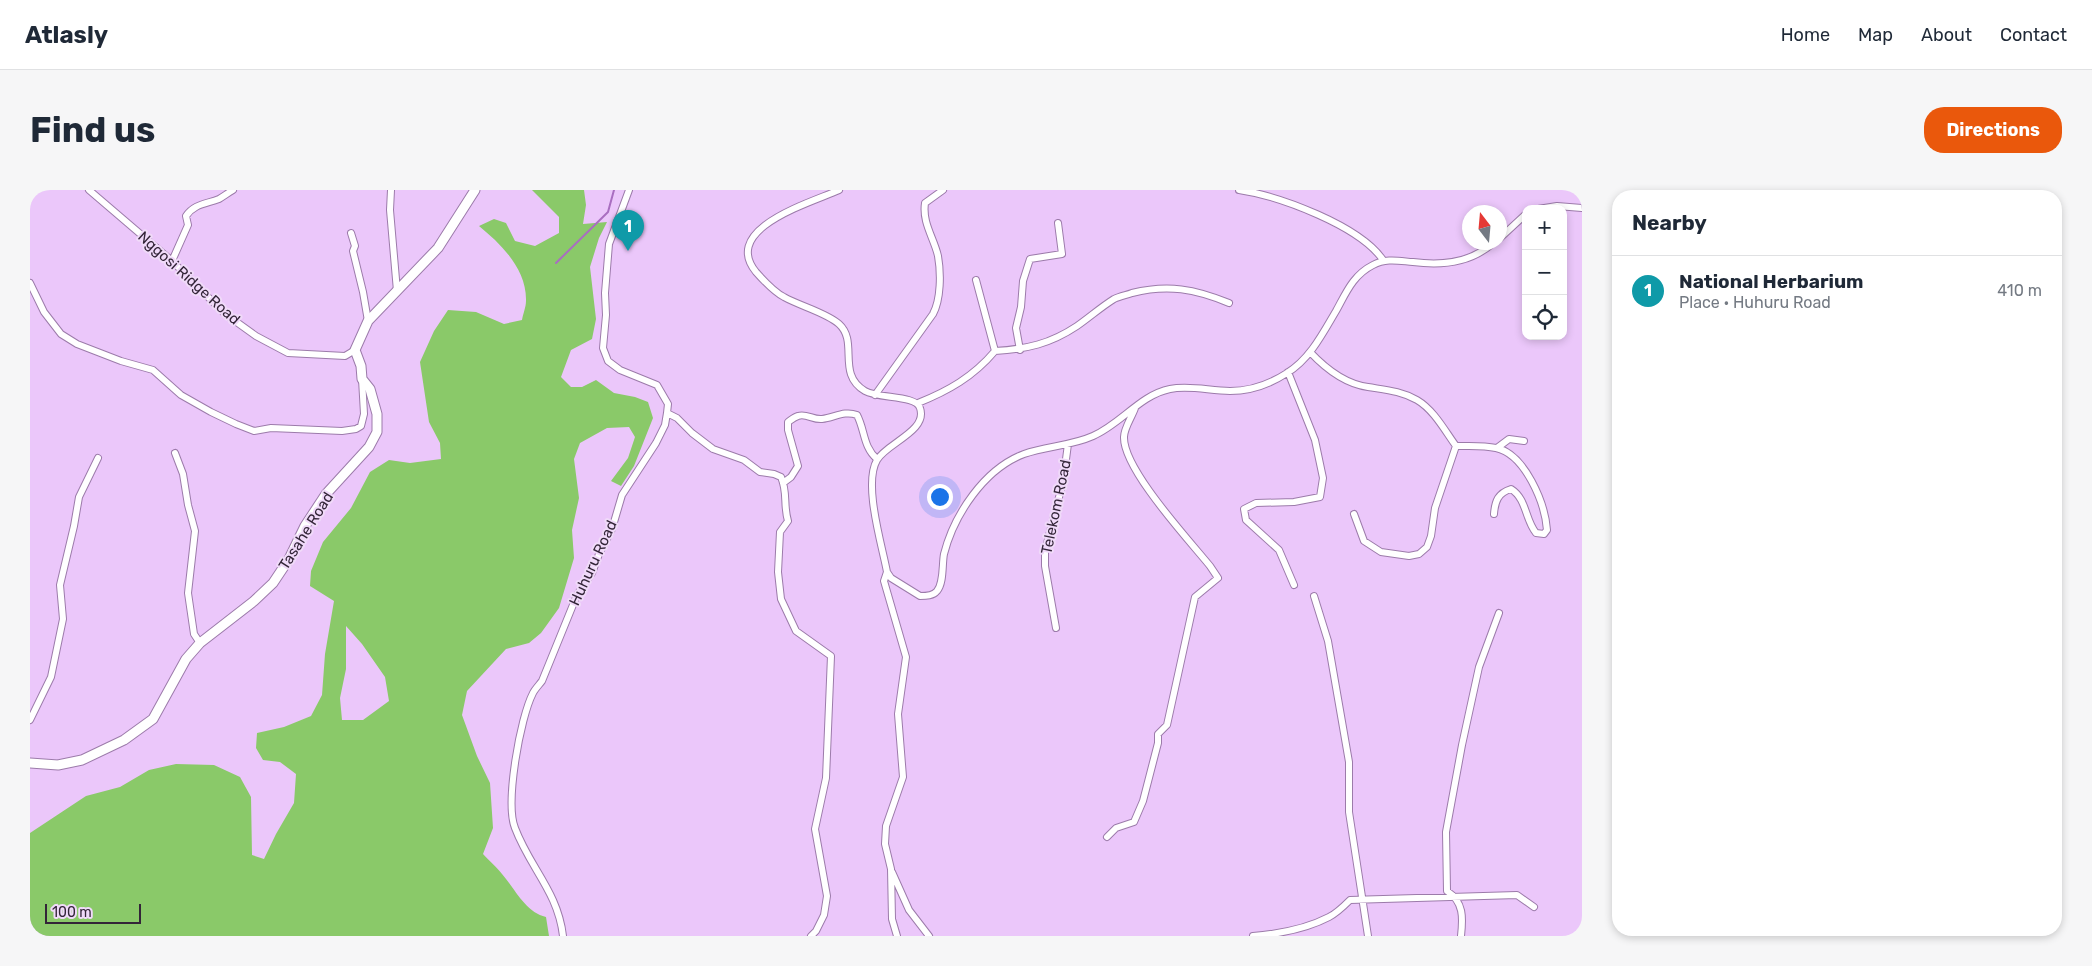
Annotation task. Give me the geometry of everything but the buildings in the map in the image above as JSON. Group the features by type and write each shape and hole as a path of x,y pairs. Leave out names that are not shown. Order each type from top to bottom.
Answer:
{"street":[{"name":"Nggosi Ridge Road","path":"89,190 172,262 224,313 256,336 288,353 345,356 355,350"},
{"path":"172,262 188,225 186,216 189,211 199,205 218,199 233,190"},
{"path":"391,190 390,210 397,291"},
{"path":"355,350 368,321 438,248 475,190"},
{"path":"629,190 609,244 603,348 608,361 620,370 657,385 668,404 667,413 678,418 692,433 713,449 744,460 760,472 781,477 786,489 785,508 788,522 780,532 778,572 781,598 796,632 832,656 826,778 815,829 827,896 824,915 816,931 811,936"},
{"path":"839,190 787,212 765,225 751,241 749,257 751,266 782,296 840,324 845,331 848,341 848,365 851,376 858,385 875,395 912,400 918,403 941,394 962,382 982,367 995,351 1020,350 1043,344 1076,327 1116,298 1142,291 1156,288 1196,291 1229,303"},
{"path":"875,395 933,314 938,303 940,275 938,255 926,222 925,203 944,190"},
{"path":"1239,190 1260,193 1306,210 1367,242 1384,260"},
{"path":"1567,207 1582,208"},
{"path":"1507,232 1522,218"},
{"path":"1020,350 1016,328 1021,307 1023,281 1030,259 1062,254 1058,223"},
{"path":"352,233 355,246 353,251 368,321"},
{"path":"918,403 921,414 915,429 884,450 878,459 872,475 872,493 887,572 891,578 920,596 932,595 940,587 948,538 956,520 975,492 1011,460 1024,454 1094,436 1160,392 1170,389 1186,388 1230,391 1247,390 1263,385 1300,364 1310,352 1336,311 1351,282 1361,272 1384,260 1416,263 1464,261 1485,250"},
{"path":"976,280 995,351"},
{"path":"30,283 44,312 61,334 77,344 121,361 153,370 181,395 211,412 254,431 271,428 342,431 356,429 361,426 364,414 362,379"},
{"name":"Tasahe Road","path":"30,763 58,765 82,760 124,740 153,719 186,659 200,643 254,601 273,583 289,560 306,526 326,494 370,447 376,432 377,414 370,389 362,379 361,366 355,350"},
{"path":"1310,352 1321,364 1340,376 1366,387 1396,391 1418,400 1436,418 1456,446"},
{"path":"1288,372 1315,440 1323,478 1320,497 1294,502 1256,503 1244,509 1246,520 1279,550 1294,585"},
{"path":"1107,837 1116,828 1134,822 1143,801 1158,743 1158,734 1167,725 1195,597 1218,578 1143,482 1127,453 1124,436 1135,408"},
{"name":"Huhuru Road","path":"563,936 560,918 552,895 514,827 511,794 518,742 533,693 542,681 577,596 592,573 612,529 622,494 656,443 667,413"},
{"path":"783,483 791,477 798,466 788,430 788,422 796,416 804,415 820,420 840,414 851,413 857,415 861,423 866,446 878,459"},
{"path":"1498,448 1509,439 1524,441"},
{"name":"Telekom Road","path":"1056,628 1045,566 1045,551 1063,482 1068,444"},
{"path":"1456,446 1498,448 1515,459 1528,474 1539,495 1547,530 1544,534 1536,533 1531,527 1518,494 1511,489 1504,491 1496,499 1494,514"},
{"path":"1354,514 1364,540 1381,552 1409,556 1419,554 1426,547 1430,536 1435,508 1456,446"},
{"path":"175,453 183,474 195,532 188,593 194,634 200,643"},
{"path":"30,720 51,677 63,619 60,585 74,526 78,497 98,458"},
{"path":"887,572 884,581 906,657 898,714 903,777 886,826 885,844 891,869 909,910 929,936"},
{"path":"1314,596 1328,641 1349,762 1349,812 1368,936"},
{"path":"1461,936 1463,917 1456,897 1447,892 1446,832 1479,667 1499,613"},
{"path":"891,869 892,920 897,936"},
{"path":"1253,936 1310,925 1330,917 1350,900 1517,895 1534,906"}],"green space":[{"path":"532,190 584,190 586,205 583,224 607,222 599,238 590,267 596,319 592,339 571,350 561,377 571,387 582,387 596,380 614,393 635,397 648,402 653,418 634,466 621,486 611,481 628,458 635,437 629,427 607,428 580,443 574,459 579,498 572,530 574,558 559,608 541,633 529,643 506,649 467,691 462,715 477,756 490,783 493,828 483,854 500,871 527,906 539,915 546,917 549,936 30,936 30,833 86,796 120,787 149,770 176,764 214,765 240,777 251,797 252,855 264,859 294,803 296,774 280,762 263,760 256,748 257,733 284,727 311,716 322,695 325,654 334,601 310,586 311,571 323,542 351,508 370,472 389,460 410,463 441,459 440,443 429,422 420,362 434,331 448,310 476,312 504,324 522,320 526,301 522,278 504,249 479,226 494,219 506,223 515,241 535,246 559,233 559,217","holes":["346,626 362,644 385,677 389,701 363,720 342,720 340,698 346,669"]}],"waterway":[{"path":"556,263 608,212 614,190"}],"place":[{"name":"National Herbarium","path":"628,251"}]}
